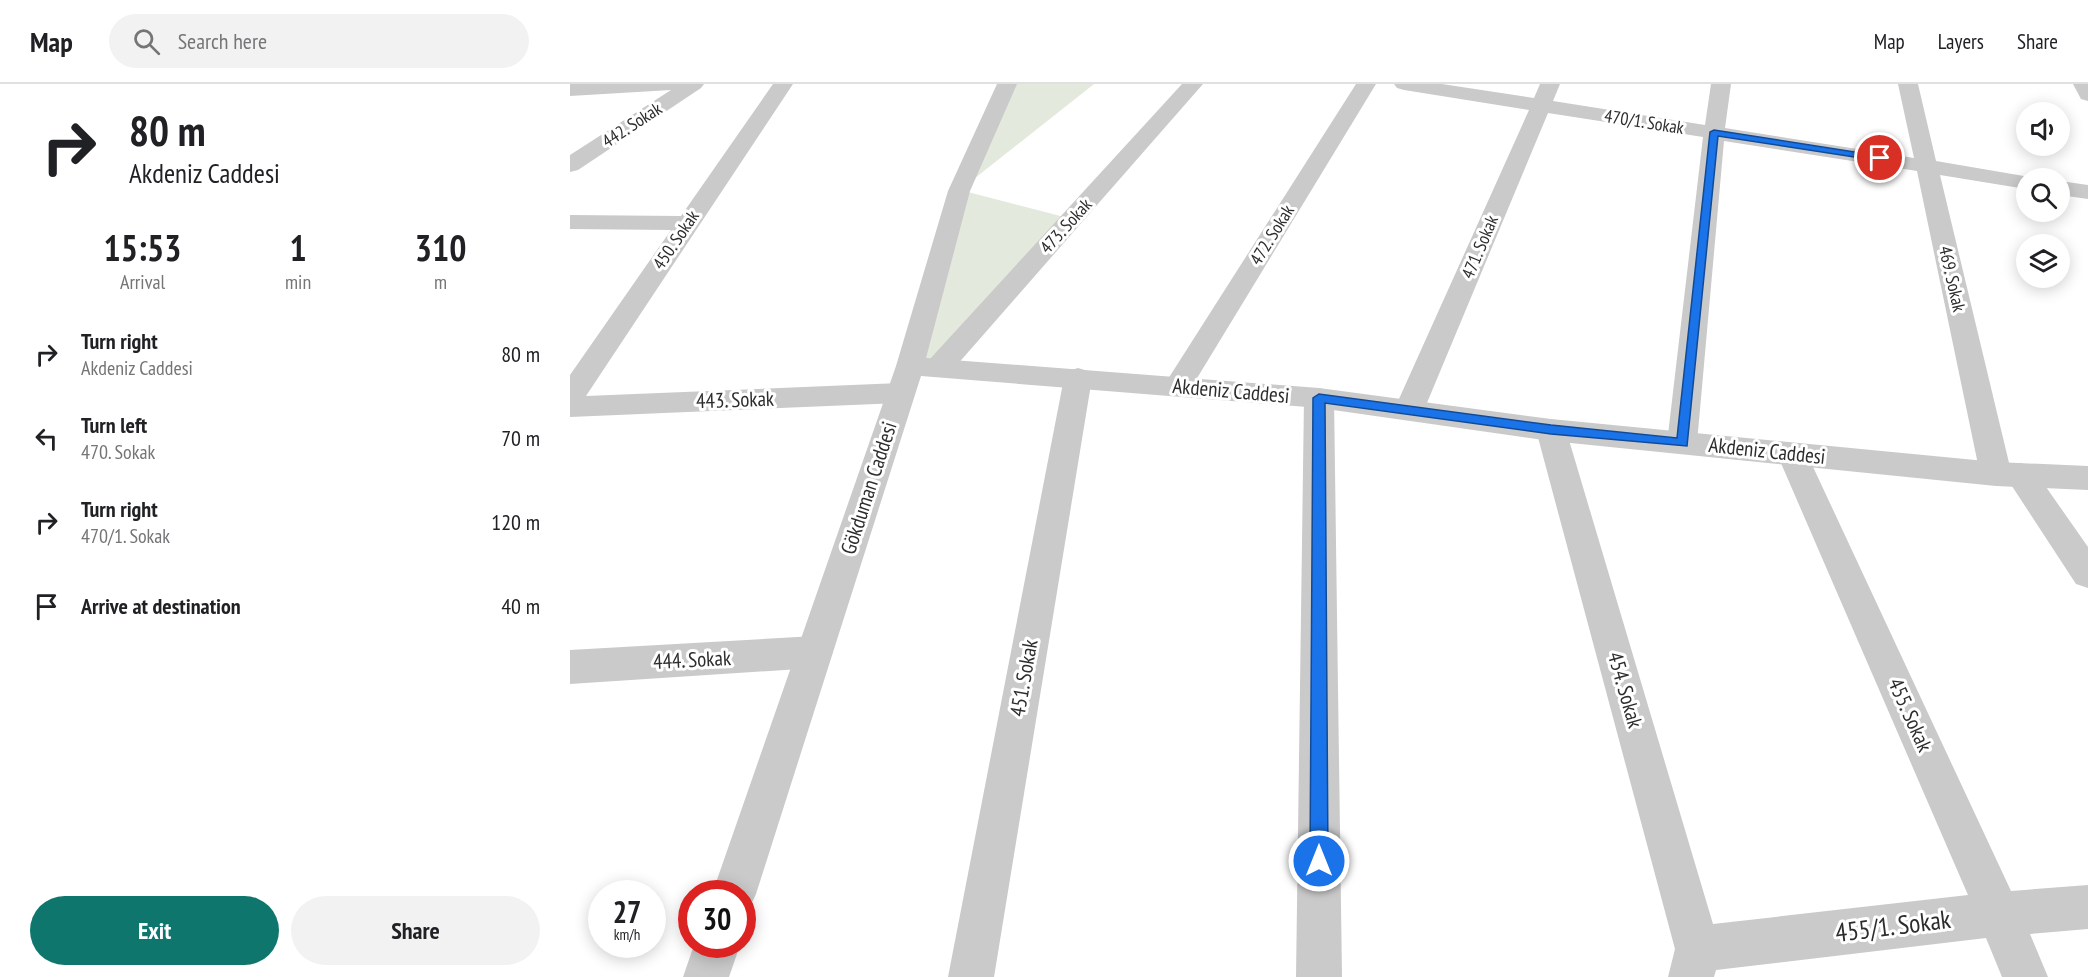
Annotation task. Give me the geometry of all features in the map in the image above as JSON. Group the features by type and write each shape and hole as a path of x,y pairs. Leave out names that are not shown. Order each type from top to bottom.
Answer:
{"street":[{"path":"570,90 675,84"},
{"name":"442. Sokak","path":"570,165 694,84"},
{"name":"450. Sokak","path":"570,397 783,84"},
{"name":"Gökduman Caddesi","path":"739,880 814,652 916,375 960,191 1007,84"},
{"name":"473. Sokak","path":"916,375 1193,84"},
{"name":"472. Sokak","path":"1178,386 1366,84"},
{"name":"470/1. Sokak","path":"1404,84 1545,95 1714,132 2016,180"},
{"path":"1682,443 1721,84"},
{"name":"469. Sokak","path":"1908,84 1927,166 2009,475"},
{"path":"2083,84 2088,95"},
{"name":"471. Sokak","path":"1409,410 1545,95"},
{"path":"2070,189 2088,192"},
{"path":"570,222 688,223"},
{"name":"Akdeniz Caddesi","path":"916,375 1078,378 1319,398 1551,430 2009,475 2088,478"},
{"name":"443. Sokak","path":"570,407 916,375"},
{"name":"451. Sokak","path":"971,977 1078,378"},
{"path":"1319,398 1319,977"},
{"name":"454. Sokak","path":"1551,430 1695,963"},
{"name":"455. Sokak","path":"1792,454 2000,914 2025,977"},
{"path":"2009,475 2088,574"},
{"name":"444. Sokak","path":"570,667 814,652"},
{"name":"455/1. Sokak","path":"1695,963 2000,914 2088,907"},
{"path":"706,977 713,958"}],"shaded area":[{"path":"1000,84 1094,84 960,190 1072,219 939,367 910,366 959,191"}],"route":[{"path":"1319,861 1319,398 1551,430 1682,443 1714,132 1880,158"}]}
